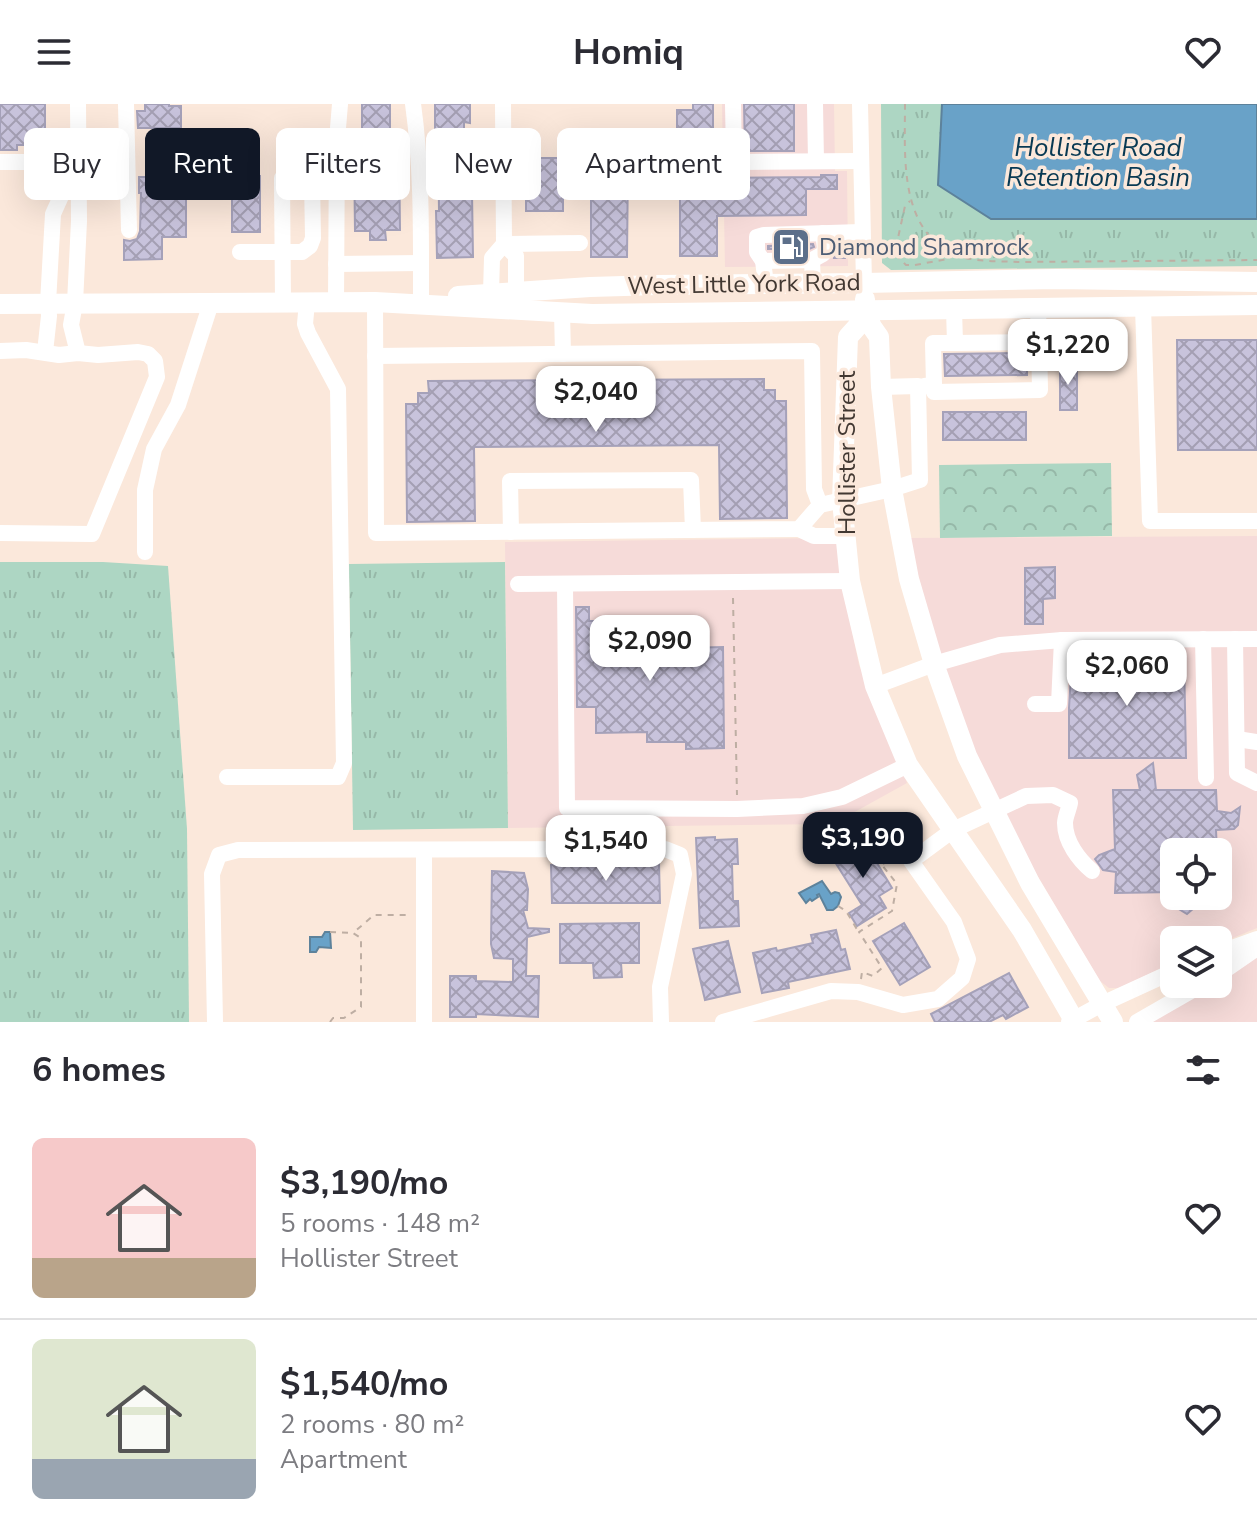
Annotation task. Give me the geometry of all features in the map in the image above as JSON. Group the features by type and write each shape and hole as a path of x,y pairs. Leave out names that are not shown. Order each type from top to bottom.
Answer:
{"main road":[{"name":"West Little York Road","path":"375,302 603,286 1056,279 1257,282"},
{"name":"Hollister Street","path":"864,283 865,311 879,337 892,489 909,579 934,664 967,756 994,811 1030,883 1108,1013"},
{"name":"West Little York Road","path":"0,304 375,302 592,314 1257,305"},
{"name":"Hollister Street","path":"865,311 848,337 842,501 850,581 875,686 908,765 1022,930 1073,1021"}],"street":[{"path":"78,104 78,128"},
{"path":"126,104 126,128"},
{"path":"336,302 340,104"},
{"path":"413,104 417,135 421,298"},
{"path":"491,293 492,258 504,244 503,104"},
{"path":"733,104 734,156 739,162 860,161"},
{"path":"815,104 816,161"},
{"name":"Hollister Street","path":"860,104 864,283"},
{"path":"0,162 24,162"},
{"path":"45,352 53,214 59,200"},
{"path":"78,353 71,325 75,303 79,200"},
{"path":"128,200 129,230"},
{"path":"282,200 283,302"},
{"path":"240,252 302,252 310,246 313,238 312,200"},
{"path":"766,284 763,261 757,252 757,237 861,232"},
{"path":"763,261 812,260 823,254 823,233"},
{"path":"504,244 580,243"},
{"path":"504,244 516,256 516,291"},
{"path":"812,260 813,284"},
{"path":"336,264 421,263"},
{"path":"227,777 338,777 344,763 338,389 308,333 305,324 307,302"},
{"path":"375,302 376,533 799,529 814,536 846,536"},
{"path":"145,552 145,490 154,449 178,405 211,303"},
{"path":"1143,307 1150,521 1257,521"},
{"path":"881,387 926,386 934,392 1040,390 1038,308"},
{"path":"954,309 955,343"},
{"path":"562,312 563,354"},
{"path":"799,529 820,505 920,480 926,386 933,343 1039,342"},
{"path":"0,351 59,355 138,352 148,354 155,361 157,377 92,534 0,533"},
{"path":"375,356 812,351 814,489 820,505"},
{"path":"511,532 510,481 691,480 693,530"},
{"path":"518,584 850,581"},
{"path":"565,584 567,808 737,809 803,806 842,797 908,765"},
{"path":"1203,639 1206,778"},
{"path":"1235,639 1237,773 1257,783"},
{"path":"875,686 934,664 1000,645 1062,640 1257,639"},
{"path":"1035,704 1059,704 1062,640"},
{"path":"1237,739 1257,742"},
{"path":"723,1022 831,991 858,992 903,1005 938,999 962,978 968,959 954,922 911,861 953,830 1026,796 1053,795 1070,803 1065,823 1072,847 1080,861 1092,871"},
{"path":"215,1022 212,874 219,855 238,850 665,849 680,855 684,874 660,987 661,1022"},
{"path":"424,850 424,1022"},
{"path":"1232,948 1257,939"},
{"path":"1232,965 1257,948"},
{"path":"1073,1021 1108,1013 1160,980"},
{"path":"1137,1022 1179,998"}],"path":[{"path":"905,104 908,190 914,212 925,232 941,247 955,254 976,260 1018,262 1257,260"},
{"path":"911,201 905,206 896,245 897,256 906,265 911,265 948,259 955,254"},
{"path":"733,582 737,809"},
{"path":"859,932 892,911 897,884 881,866 904,851"},
{"path":"838,906 846,911 882,968"},
{"path":"353,933 374,915 424,915"},
{"path":"330,932 353,933 361,938 361,1007 344,1018 333,1018 330,1022"},
{"path":"361,960 367,960"},
{"path":"858,992 862,972 873,976 888,965"}],"shaded area":[{"path":"722,104 834,104 835,171 847,171 848,266 725,267 724,200 750,200 750,128 722,128"},
{"path":"1257,536 1257,928 1232,938 1232,926 1160,926 1160,969 1119,988 1109,988 1100,981 1021,848 975,757 947,681 908,538"},
{"path":"836,540 859,665 907,783 833,824 508,828 505,542"},
{"path":"1257,956 1257,1022 1151,1022 1190,998 1232,998 1232,971"}],"green space":[{"path":"881,104 1257,104 1257,266 891,270 882,263"},
{"path":"1111,463 1112,536 940,538 939,465"},
{"path":"0,562 103,562 168,566 187,829 189,1022 0,1022"},
{"path":"505,562 508,828 353,830 349,564"}],"water":[{"name":"Hollister Road Retention Basin","path":"942,104 1257,104 1257,219 991,219 938,185"},
{"path":"822,881 831,894 839,893 841,897 833,910 827,910 819,894 806,903 799,893"},
{"path":"325,932 330,932 331,948 319,947 316,952 310,952 310,937 322,937"}],"building":[{"path":"0,104 45,104 45,128 24,128 24,145 17,145 17,150 0,150"},
{"path":"145,104 181,106 181,128 138,128 137,111 145,111"},
{"path":"362,104 390,104 390,128 362,128"},
{"path":"435,104 470,104 470,123 464,122 464,128 435,128"},
{"path":"693,104 713,104 713,128 677,128 677,110 693,110"},
{"path":"744,104 794,104 794,151 750,151 750,128 745,128"},
{"path":"541,158 557,158 557,200 563,200 563,211 526,211 526,200 541,200"},
{"path":"837,175 837,189 806,189 806,215 717,216 717,256 680,256 680,200 750,200 750,178"},
{"path":"139,177 145,177 145,200 186,200 186,237 162,237 162,259 124,260 124,240 137,239 140,231"},
{"path":"232,200 260,200 260,232 232,232"},
{"path":"355,200 400,200 400,230 385,230 386,240 370,240 370,231 355,231"},
{"path":"439,200 472,200 473,257 437,258 436,211 439,211"},
{"path":"591,200 628,200 627,257 591,257"},
{"path":"813,244 814,247 809,249 768,249 768,246"},
{"path":"836,244 844,244 845,258 834,258"},
{"path":"1177,340 1257,340 1257,450 1178,450"},
{"path":"1027,353 1027,375 945,376 944,354"},
{"path":"1060,364 1077,364 1077,410 1060,410"},
{"path":"764,379 764,390 775,390 775,401 786,401 787,518 720,519 719,445 474,447 475,521 407,522 406,404 418,404 418,393 429,393 428,381"},
{"path":"943,412 1026,412 1026,440 943,440"},
{"path":"1055,567 1055,598 1043,599 1043,624 1025,624 1025,568"},
{"path":"576,607 589,607 589,621 645,621 645,634 684,634 684,648 723,647 724,748 686,749 686,742 647,742 647,732 596,733 596,707 577,707"},
{"path":"1184,657 1186,758 1069,758 1072,658"},
{"path":"1153,763 1156,790 1216,790 1217,811 1231,813 1240,807 1238,825 1234,829 1216,830 1216,838 1160,838 1160,892 1115,893 1116,872 1103,870 1095,859 1115,849 1113,790 1140,790 1137,775"},
{"path":"715,837 715,840 737,839 738,864 732,864 733,901 738,901 739,926 700,928 696,838"},
{"path":"851,841 859,853 868,848 892,888 879,896 886,908 857,926 849,913 862,905 830,854"},
{"path":"659,863 660,903 552,903 551,865"},
{"path":"492,871 524,873 528,889 527,910 523,910 528,928 549,929 549,932 527,937 526,976 539,976 538,1017 476,1014 476,1017 450,1017 450,976 476,976 476,981 513,982 513,959 494,958 491,944"},
{"path":"639,923 639,963 621,963 622,977 594,978 593,963 560,963 560,924"},
{"path":"904,923 930,967 900,985 873,941"},
{"path":"836,930 850,969 788,982 789,988 762,993 753,953 813,943 811,935"},
{"path":"728,941 740,992 705,1000 693,949"},
{"path":"1009,973 1028,1007 1006,1019 1003,1015 989,1022 935,1022 931,1014"}],"place":[{"name":"Diamond Shamrock","path":"791,247"}]}
